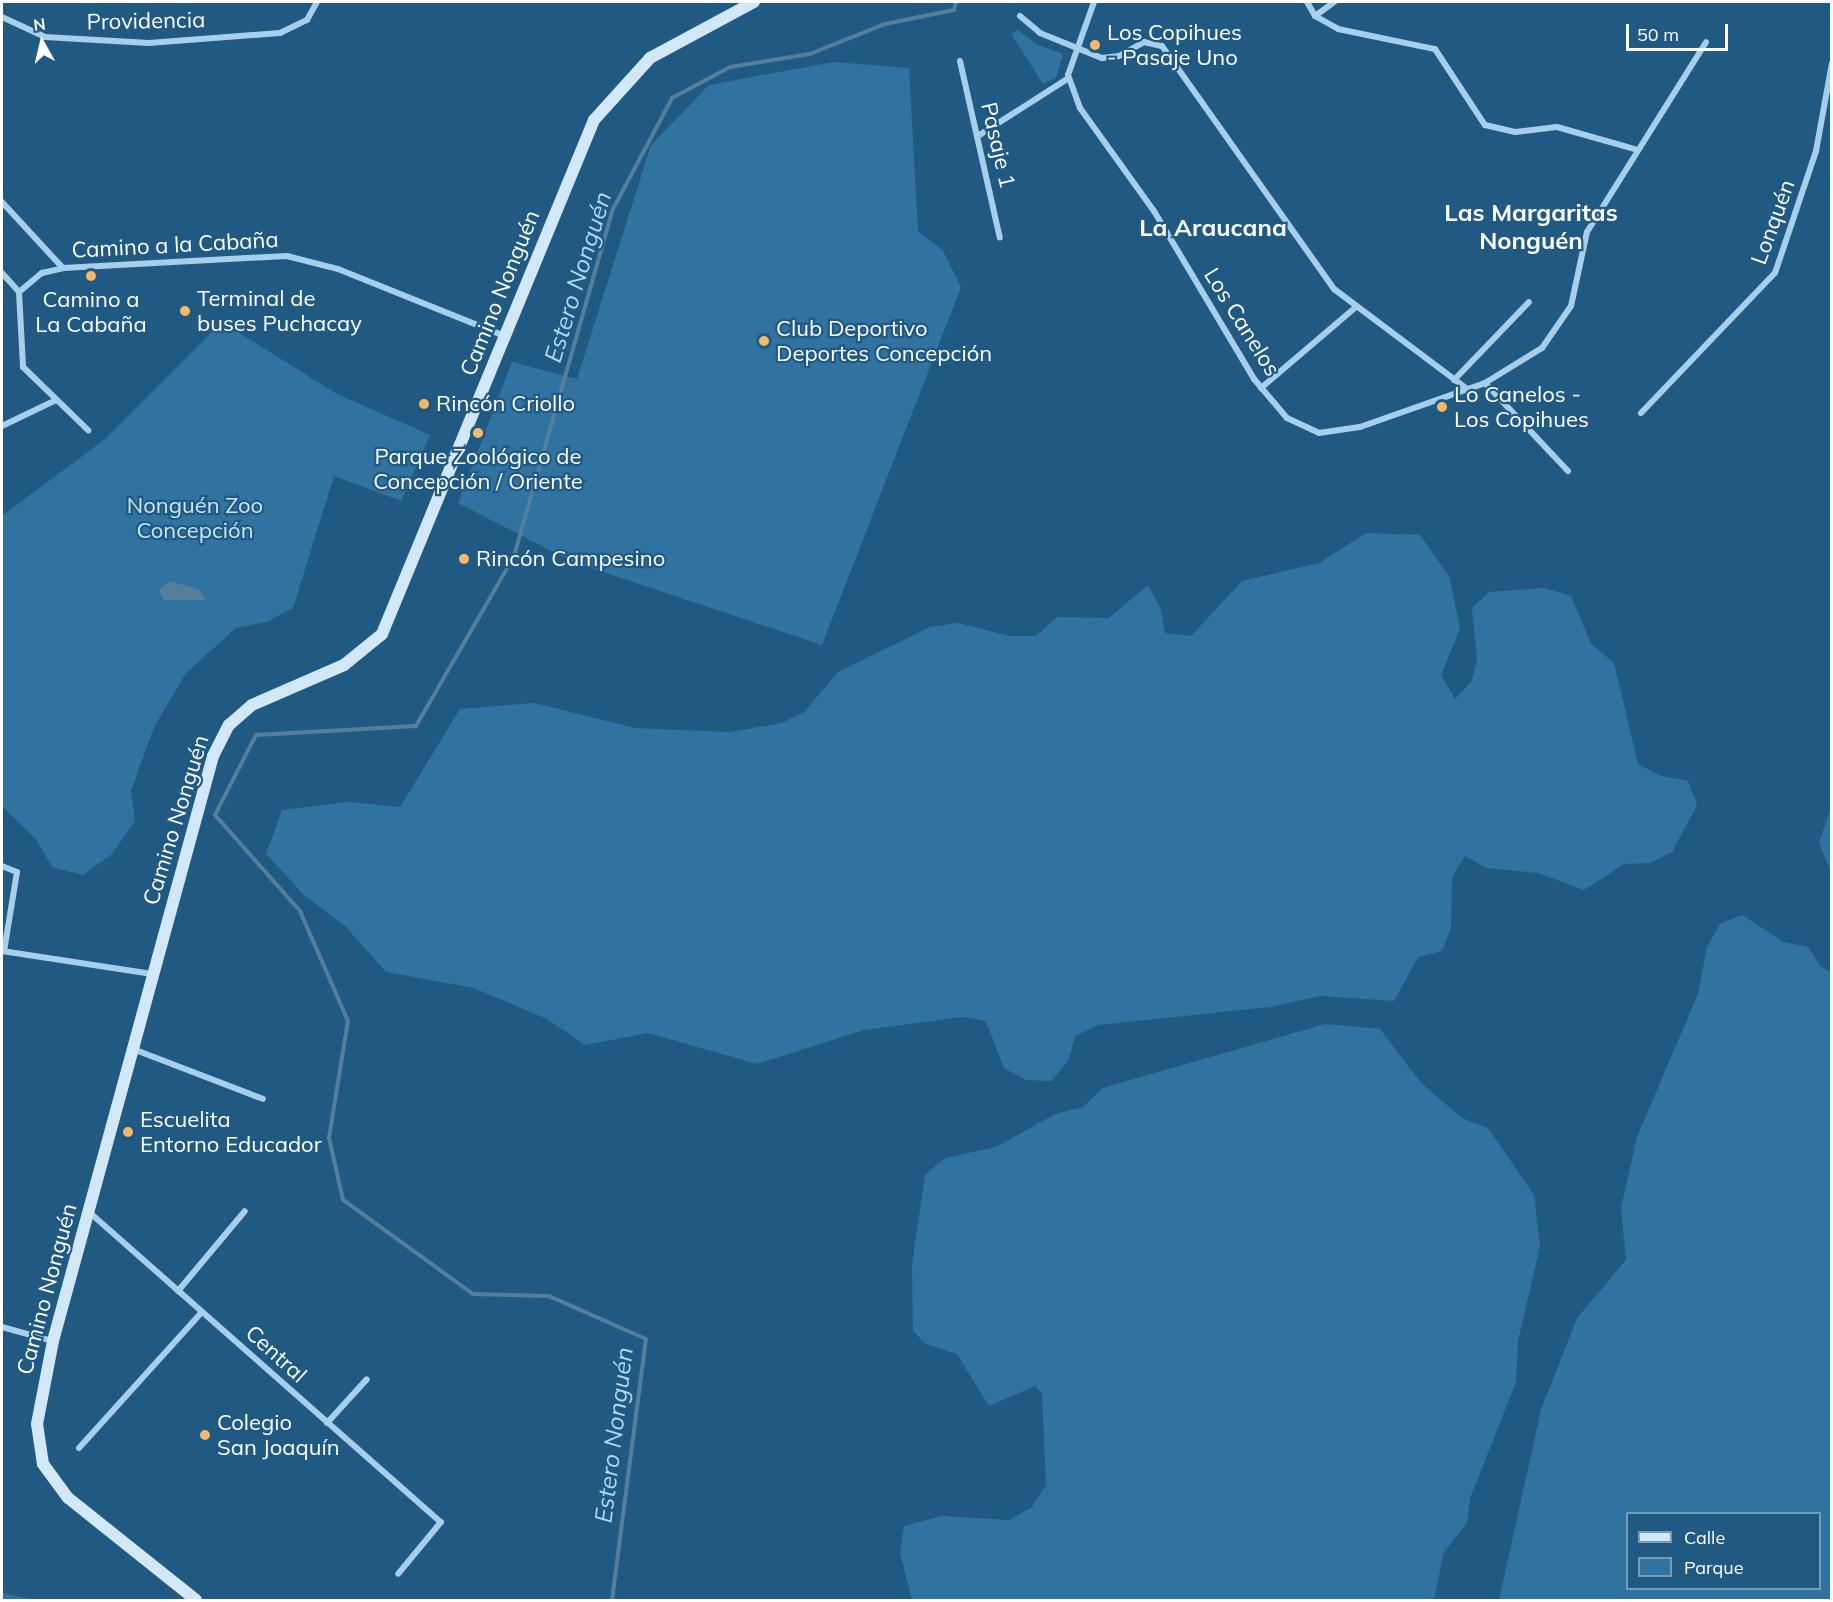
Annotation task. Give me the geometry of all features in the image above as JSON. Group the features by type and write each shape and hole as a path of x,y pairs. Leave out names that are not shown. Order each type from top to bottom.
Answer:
{"main road":[{"name":"Camino Nonguén","path":"196,1600 87,1516 47,1472 38,1424 53,1341 152,975 223,735 252,705 349,663 382,634 579,151 605,104 663,49 754,2"}],"street":[{"name":"Providencia","path":"2,17 45,37 149,43 280,33 307,20 317,2"},
{"path":"978,136 1067,79 1094,2"},
{"path":"1307,2 1315,16 1338,28 1436,48 1458,76 1478,117 1498,131 1557,127 1635,149"},
{"path":"1315,16 1334,2"},
{"path":"1020,16 1040,33 1110,59 1144,42 1162,46 1229,136 1299,245 1334,289 1467,389"},
{"name":"Los Canelos","path":"1067,79 1088,121 1154,211 1230,346 1287,418 1319,434 1360,428 1485,383 1527,360 1564,324 1587,232 1635,149 1706,42"},
{"name":"Pasaje 1","path":"960,60 1000,238"},
{"name":"Lonquén","path":"1641,413 1774,273 1816,151 1832,63"},
{"path":"2,201 63,268"},
{"name":"Camino a la Cabaña","path":"19,292 42,273 63,268 301,258 505,336"},
{"path":"2,273 19,292 23,367 88,430"},
{"path":"1454,380 1529,302"},
{"path":"1261,388 1357,306"},
{"path":"1485,383 1568,471"},
{"path":"2,426 56,400"},
{"path":"2,866 17,872 3,951 152,975"},
{"path":"133,1049 263,1099"},
{"path":"178,1291 245,1211"},
{"name":"Central","path":"89,1212 441,1522 398,1574"},
{"path":"79,1448 202,1312"},
{"path":"2,1327 53,1341"},
{"path":"327,1423 367,1379"}],"green space":[{"path":"1018,30 1038,45 1063,54 1056,78 1043,84 1011,34"},
{"name":"Club Deportivo Deportes Concepción","path":"833,62 909,68 918,231 943,251 961,287 822,645 573,562 458,503 512,362 577,379 651,145 709,85"},
{"name":"Nonguén Zoo Concepción","path":"222,322 337,394 430,435 401,501 334,476 293,608 266,622 236,628 186,673 154,727 131,791 135,821 112,854 83,875 52,867 36,839 2,806 2,516 104,440"},
{"path":"1366,533 1420,535 1449,576 1460,628 1441,675 1455,699 1472,681 1477,659 1472,608 1489,592 1544,588 1571,596 1591,644 1614,663 1638,764 1661,776 1688,781 1697,805 1672,852 1650,863 1624,864 1584,890 1538,873 1486,868 1465,856 1452,877 1451,928 1442,951 1418,957 1394,1001 1320,996 1270,1007 1099,1025 1075,1036 1068,1061 1051,1081 1026,1080 1004,1068 986,1021 963,1017 864,1030 757,1064 648,1033 585,1045 547,1019 474,988 386,972 346,927 304,895 266,854 282,810 348,802 400,807 460,709 534,703 635,728 729,732 782,723 804,712 838,672 930,627 958,623 1009,636 1036,636 1057,617 1109,618 1148,585 1161,609 1165,633 1191,636 1242,581 1319,563"},
{"path":"1831,807 1832,872 1819,843"},
{"path":"1742,915 1784,942 1808,947 1821,967 1831,972 1831,1600 1499,1600 1541,1410 1577,1318 1626,1260 1621,1208 1637,1137 1698,994 1707,947 1720,924"},
{"path":"1325,1024 1380,1029 1421,1083 1462,1118 1488,1128 1534,1195 1540,1246 1518,1341 1516,1382 1470,1498 1467,1523 1444,1552 1434,1600 912,1600 900,1553 904,1526 942,1516 1009,1520 1032,1507 1046,1485 1042,1394 1035,1386 989,1406 957,1354 926,1344 913,1331 912,1264 925,1175 945,1158 996,1147 1055,1114 1083,1107 1103,1088"},
{"path":"2,1593 37,1600 2,1600"}],"shaded area":[{"path":"170,581 200,590 205,600 164,600 159,590"}],"waterway":[{"name":"Estero Nonguén","path":"612,1600 646,1339 549,1296 473,1294 343,1200 329,1138 348,1021 300,911 215,815 256,735 416,726 514,556 612,211 672,98 730,67 810,54 885,24 954,10 956,2"}],"place":[{"name":"Los Copihues - Pasaje Uno","path":"1095,45"},
{"name":"Camino a La Cabaña","path":"91,276"},
{"name":"Terminal de buses Puchacay","path":"185,311"},
{"name":"Club Deportivo Deportes Concepción","path":"764,341"},
{"name":"Rincón Criollo","path":"424,404"},
{"name":"Lo Canelos - Los Copihues","path":"1442,407"},
{"name":"Parque Zoológico de Concepción / Oriente","path":"478,433"},
{"name":"Rincón Campesino","path":"464,559"},
{"name":"Escuelita Entorno Educador","path":"128,1132"},
{"name":"Colegio San Joaquín","path":"205,1435"}],"district":[{"name":"Las Margaritas Nonguén","path":"1531,227"},
{"name":"La Araucana","path":"1213,228"}]}
